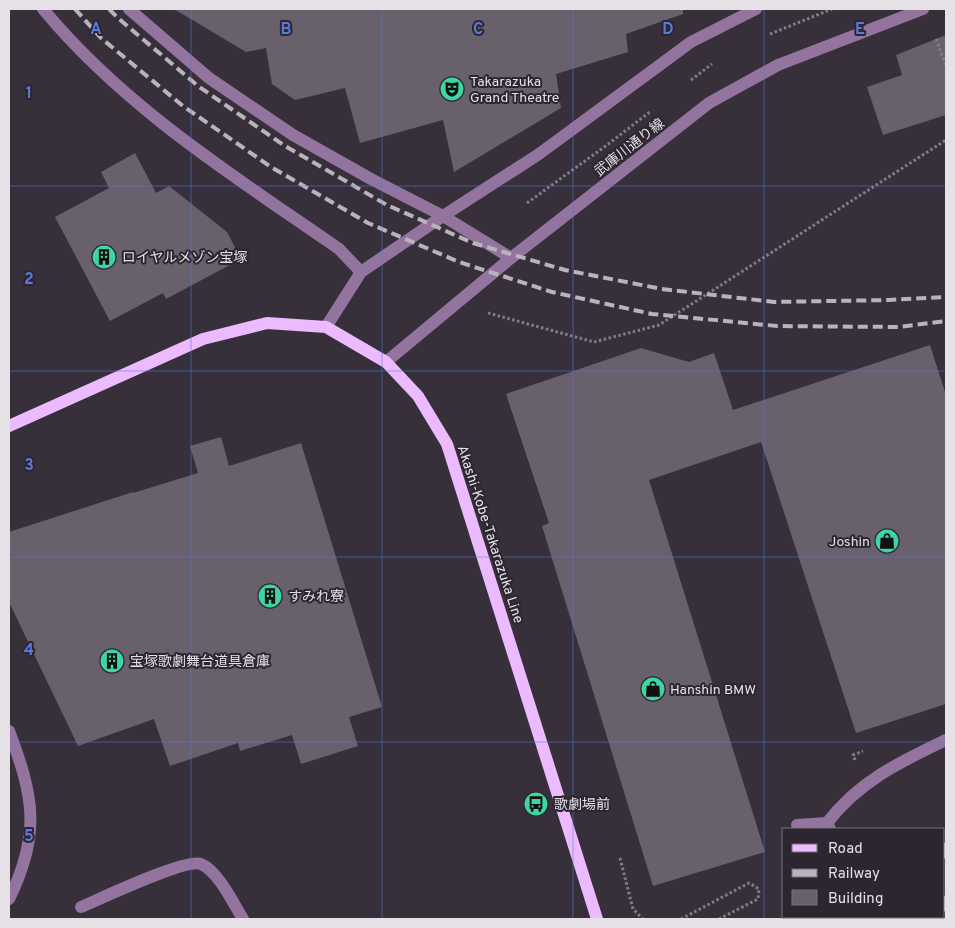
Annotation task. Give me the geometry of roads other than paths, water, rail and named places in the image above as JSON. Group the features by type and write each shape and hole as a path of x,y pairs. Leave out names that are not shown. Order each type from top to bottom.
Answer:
{"main road":[{"name":"Akashi-Kobe-Takarazuka Line","path":"9,426 204,339 267,323 326,326 386,362 418,396 447,444 596,919"}],"street":[{"path":"43,9 89,60 133,100 178,137 339,249 361,272"},
{"path":"129,9 209,78 293,135 443,216 511,258"},
{"path":"326,326 361,272 539,154 691,42 756,9"},
{"name":"武庫川通り線","path":"386,362 511,258 709,103 778,65 923,9"},
{"path":"9,731 26,777 32,820 28,848 20,876 9,899"},
{"path":"797,825 828,826 837,810 865,784 904,760 946,740"},
{"path":"81,907 161,873 188,864 200,864 216,876 243,919"}],"railway":[{"path":"75,9 101,38 183,106 271,167 368,223 459,262 552,292 652,314 777,326 898,327 946,321"},
{"path":"109,9 198,86 285,146 387,205 473,243 565,270 662,289 774,302 946,297"}],"place":[{"name":"Takarazuka Grand Theatre","path":"452,89"},
{"name":"ロイヤルメゾン宝塚","path":"104,257"},
{"name":"Joshin","path":"887,541"},
{"name":"すみれ寮","path":"270,596"},
{"name":"宝塚歌劇舞台道具倉庫","path":"112,661"},
{"name":"Hanshin BMW","path":"653,689"},
{"name":"歌劇場前","path":"536,804"}]}
